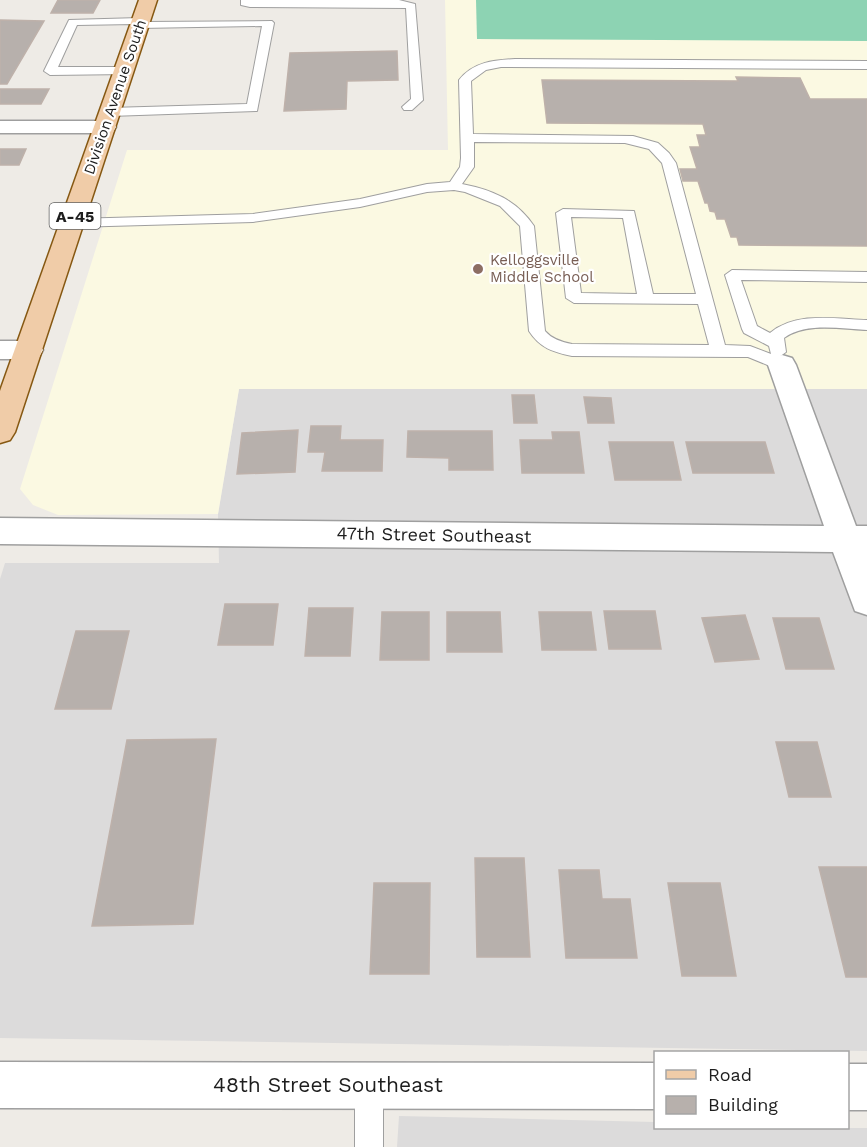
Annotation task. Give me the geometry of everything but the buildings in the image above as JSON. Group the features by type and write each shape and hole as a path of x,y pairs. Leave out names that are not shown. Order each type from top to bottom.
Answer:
{"main road":[{"name":"Division Avenue South","path":"0,432 142,15"}],"street":[{"path":"0,127 108,120"},
{"path":"0,350 29,350"},
{"path":"778,353 856,539 867,601"},
{"name":"47th Street Southeast","path":"0,531 856,539"},
{"name":"48th Street Southeast","path":"0,1084 654,1086"},
{"path":"849,1087 867,1087"}],"lane":[{"path":"242,23 245,1 398,3 411,6 417,100 408,107"},
{"path":"108,120 253,108 268,23 142,15 73,22 50,71 124,71"},
{"path":"454,186 467,167 469,138 465,80 471,72 484,65 515,63 867,65"},
{"path":"469,138 617,138 641,141 659,148 669,163 718,350"},
{"path":"73,223 124,220 253,219 360,203 436,187 454,186 474,190 500,200 523,219 527,226 536,324 540,336 553,346 572,350 718,350 778,353"},
{"path":"646,298 629,214 563,213 574,298 704,299"},
{"path":"778,353 750,328 732,275 867,277"},
{"path":"778,353 776,336 789,326 802,324 867,325"},
{"path":"369,1086 369,1147"}],"shaded area":[{"name":"Kelloggsville Middle School","path":"445,0 867,0 867,389 239,389 218,514 58,515 33,505 20,489 127,150 448,150"},
{"path":"239,389 867,389 867,1051 0,1038 0,579 5,563 219,563 218,514"},
{"path":"399,1116 654,1122 654,1129 867,1128 867,1147 397,1147"}],"green space":[{"path":"476,0 867,0 867,41 477,39"}],"place":[{"name":"Kelloggsville Middle School","path":"478,269"}]}
